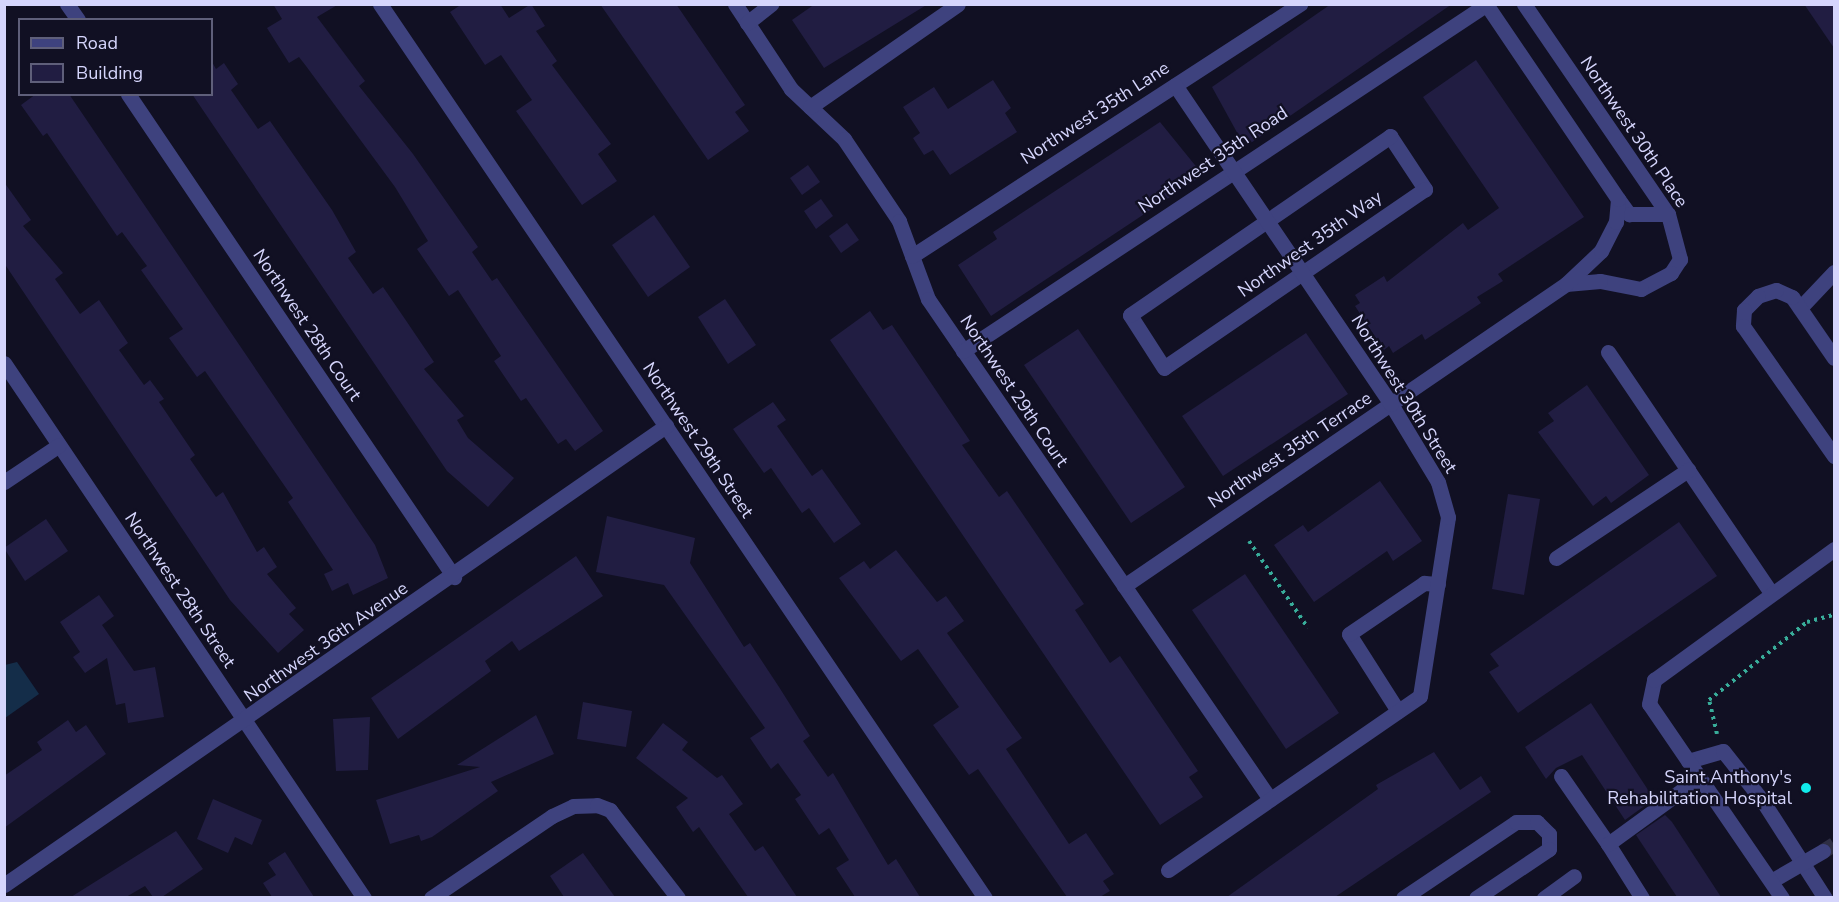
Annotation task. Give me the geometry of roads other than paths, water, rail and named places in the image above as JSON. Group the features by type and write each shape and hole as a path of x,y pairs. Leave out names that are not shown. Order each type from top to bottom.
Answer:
{"street":[{"path":"67,4 77,18"},
{"name":"Northwest 29th Street","path":"380,4 985,897"},
{"name":"Northwest 29th Court","path":"735,4 790,89 844,139 899,221 928,299 1270,800"},
{"path":"747,22 771,4"},
{"path":"810,107 958,4"},
{"name":"Northwest 35th Lane","path":"912,256 1300,4"},
{"name":"Northwest 30th Place","path":"1524,4 1668,214 1680,259 1671,273 1641,289 1600,281 1566,284"},
{"path":"1486,5 1629,214 1668,214"},
{"name":"Northwest 35th Road","path":"963,351 1233,168 1486,5"},
{"name":"Northwest 30th Street","path":"1168,870 1420,696 1448,517 1438,482 1391,404 1175,84"},
{"name":"Northwest 28th Court","path":"129,96 454,577"},
{"name":"Northwest 35th Way","path":"1390,136 1425,189 1164,368 1130,315 1268,220 1390,136"},
{"path":"1566,284 1601,251 1616,222 1618,199"},
{"path":"1800,308 1834,272"},
{"name":"Northwest 35th Terrace","path":"1124,586 1566,284"},
{"path":"1834,358 1792,297 1776,290 1758,296 1744,310 1743,326 1834,456"},
{"path":"1608,352 1771,593"},
{"name":"Northwest 28th Street","path":"4,363 364,897"},
{"name":"Northwest 36th Avenue","path":"4,885 246,722 666,426"},
{"path":"4,482 59,445"},
{"path":"1556,558 1688,470"},
{"path":"1782,897 1649,704 1654,680 1834,549"},
{"path":"1398,711 1349,634 1424,583 1438,584"},
{"path":"1688,761 1723,751 1825,897"},
{"path":"1561,776 1642,897"},
{"path":"1608,844 1699,778"},
{"path":"431,897 573,806 610,810 650,857 678,897"},
{"path":"1404,897 1516,822 1537,822 1549,834 1549,849 1476,897"},
{"path":"1771,881 1823,852"},
{"path":"1544,897 1574,876"}],"water":[{"path":"17,662 39,694 5,718 5,665"}],"tunnel":[{"path":"1823,851 1834,844"}],"place":[{"name":"Saint Anthony's Rehabilitation Hospital","path":"1806,788"}]}
